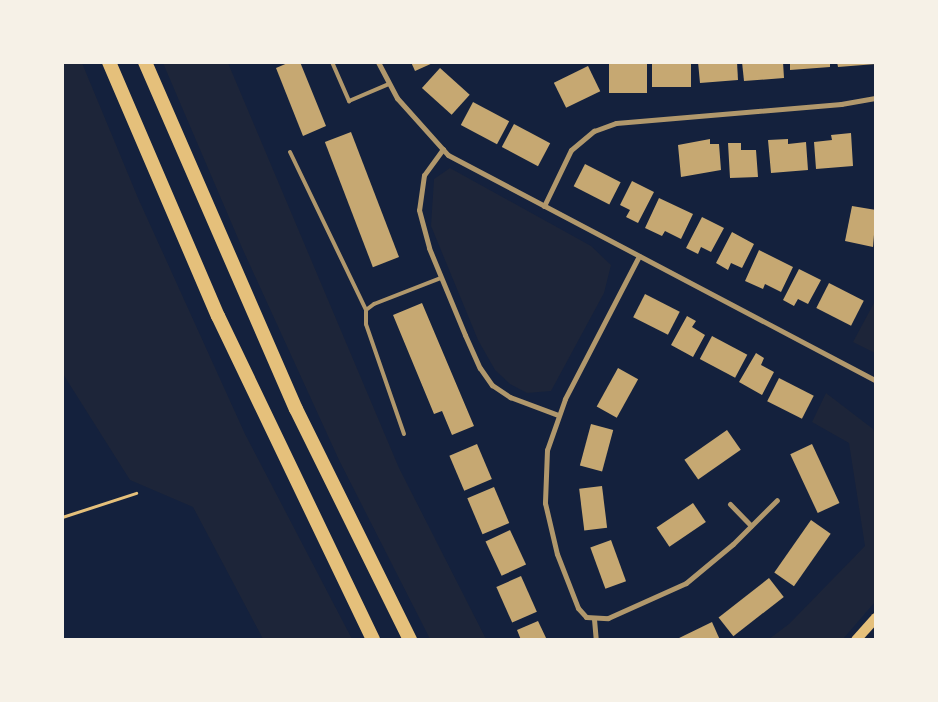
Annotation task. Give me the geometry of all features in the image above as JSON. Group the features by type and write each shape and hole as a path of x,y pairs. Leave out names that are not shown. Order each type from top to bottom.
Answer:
{"highway":[{"path":"109,62 218,316 373,640"},
{"path":"145,62 288,391 410,640"}],"main road":[{"path":"856,640 876,618"}],"street":[{"path":"378,62 396,98 448,155 876,381"},
{"path":"544,206 571,150 594,131 616,123 841,104 876,98"},
{"path":"443,149 424,175 419,210 421,225 441,278 480,368 492,384 510,397 558,415"},
{"path":"639,256 558,415 547,450 545,503 557,554 578,608 586,617 594,619 608,618 640,606 686,583 751,526 777,500"},
{"path":"730,504 751,526"},
{"path":"594,619 596,640"}],"lane":[{"path":"332,62 349,101 389,84"},
{"path":"290,152 366,310 366,324 404,434"},
{"path":"366,310 374,304 441,278"}],"path":[{"path":"62,517 136,493"}],"shaded area":[{"path":"63,62 82,63 138,198 245,434 352,639 263,639 193,507 130,480 63,374"},
{"path":"163,63 228,63 399,468 486,639 430,639 339,460 243,250"},
{"path":"450,168 591,246 611,265 604,293 551,391 527,393 510,384 495,370 478,340 431,226 434,179"},
{"path":"875,301 875,353 853,342"},
{"path":"826,393 873,429 875,434 875,602 843,639 769,639 789,624 865,546 849,443 812,422"}],"building":[{"path":"290,62 300,62 326,126 303,136 276,68"},
{"path":"411,62 435,62 415,71"},
{"path":"609,62 647,62 647,93 609,93"},
{"path":"652,62 691,62 691,87 652,87"},
{"path":"698,62 737,62 738,80 700,83"},
{"path":"742,62 783,62 784,78 744,81"},
{"path":"790,62 830,62 830,67 790,70"},
{"path":"837,62 876,62 876,64 838,67"},
{"path":"588,66 600,91 566,108 554,83"},
{"path":"440,68 470,95 452,115 422,88"},
{"path":"473,102 509,121 497,144 461,125"},
{"path":"514,124 550,143 538,166 502,147"},
{"path":"351,132 399,257 373,267 325,142"},
{"path":"851,133 853,166 816,169 814,142 832,140 831,135"},
{"path":"710,139 710,144 719,144 721,170 681,177 678,145"},
{"path":"788,139 788,144 806,142 808,170 771,173 768,140"},
{"path":"728,143 741,143 741,150 756,150 758,177 730,178"},
{"path":"585,164 621,182 609,204 574,186"},
{"path":"632,181 654,192 638,223 626,217 630,210 620,205"},
{"path":"659,198 693,214 681,239 665,231 662,236 645,228"},
{"path":"852,206 876,210 873,247 845,241"},
{"path":"702,217 724,228 711,252 701,247 698,254 686,248"},
{"path":"732,232 754,244 742,268 731,263 728,270 716,263"},
{"path":"759,250 793,267 781,292 765,284 763,289 745,281"},
{"path":"799,269 821,280 808,304 798,299 794,306 783,300"},
{"path":"829,283 864,301 851,326 816,308"},
{"path":"645,294 680,312 668,335 633,317"},
{"path":"422,303 474,426 452,435 442,411 434,414 393,315"},
{"path":"687,316 696,321 692,327 705,335 693,357 671,345"},
{"path":"712,336 747,355 735,378 700,359"},
{"path":"756,353 764,358 761,365 774,372 762,395 739,382"},
{"path":"618,368 638,379 617,418 597,406"},
{"path":"779,378 814,396 802,419 767,401"},
{"path":"591,424 613,430 602,471 580,466"},
{"path":"727,430 741,450 698,479 684,460"},
{"path":"477,444 492,479 464,491 449,456"},
{"path":"812,444 839,503 818,513 790,454"},
{"path":"602,486 607,528 584,530 579,489"},
{"path":"494,487 509,523 483,534 467,498"},
{"path":"693,503 706,522 669,547 657,528"},
{"path":"811,520 831,534 794,586 774,572"},
{"path":"510,530 526,564 502,576 486,541"},
{"path":"611,540 626,581 605,589 590,548"},
{"path":"521,576 537,612 512,623 496,587"},
{"path":"769,578 784,597 733,636 719,617"},
{"path":"538,621 547,640 521,640 517,630"},
{"path":"712,622 720,640 675,640"}]}
